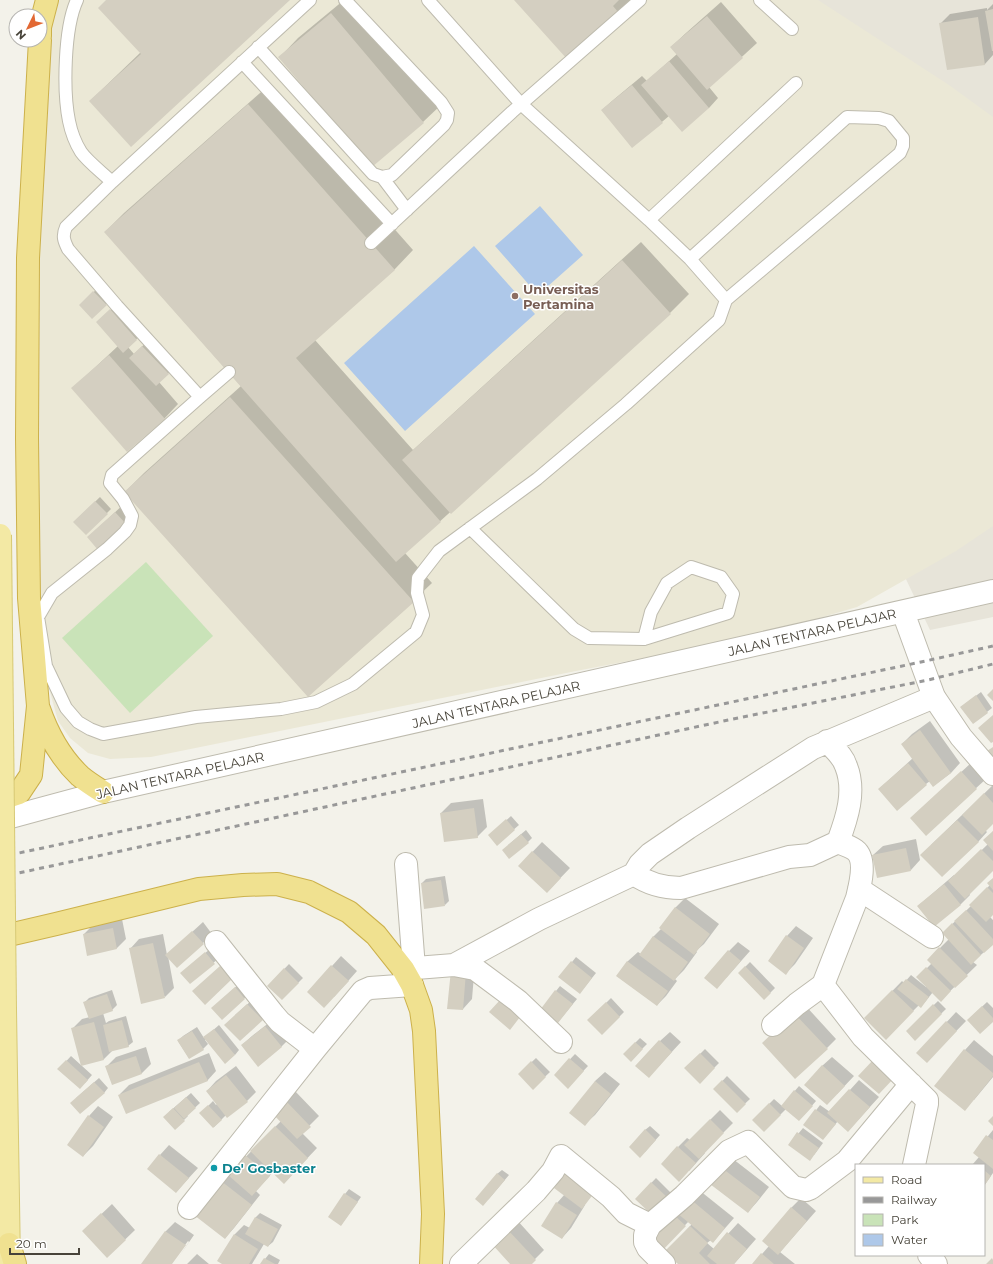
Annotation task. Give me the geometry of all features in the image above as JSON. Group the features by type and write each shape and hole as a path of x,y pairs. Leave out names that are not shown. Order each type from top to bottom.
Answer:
{"highway":[{"path":"0,797 10,796 19,792 31,775 38,706 29,598 27,430 28,258 40,48"},
{"path":"38,706 47,732 61,756 80,776 103,792"},
{"path":"0,937 199,889 243,885 278,884 309,892 349,912 376,935 410,974 421,1010 424,1031 433,1214 431,1264"}],"main road":[{"path":"0,535 5,1010 11,1258"}],"street":[{"name":"JALAN TENTARA PELAJAR","path":"0,820 103,792 993,591"},
{"path":"903,612 934,698 961,737 993,774"},
{"path":"189,1208 363,991 410,974 454,965 539,919 634,874 640,864 657,849 813,748 934,698"},
{"path":"634,874 644,881 657,885 668,888 680,888 789,858 810,855 838,842 846,819 850,796 849,780 846,766 839,753 827,741"},
{"path":"773,1024 823,985 859,889 862,867 861,858 856,850 838,842"},
{"path":"406,864 410,974"},
{"path":"859,889 932,937"},
{"path":"216,942 280,1022 315,1049"},
{"path":"454,965 475,970 518,1001 561,1042"},
{"path":"823,985 863,1037 926,1099 927,1104 914,1164"},
{"path":"664,1264 648,1248 645,1242 645,1235 650,1225 684,1196 729,1151 748,1142 793,1187 806,1190 811,1188 847,1161 911,1084"},
{"path":"461,1264 536,1191 553,1171 561,1156 611,1197 626,1213 650,1225"},
{"path":"930,1256 936,1264"}],"lane":[{"path":"77,0 74,7 69,33 65,79 69,122 74,137 82,152 112,182"},
{"path":"200,396 117,306 68,249 64,241 63,234 66,227 112,182 310,0"},
{"path":"258,47 373,174 382,177 392,175 444,125 447,120 448,112 441,102 345,0"},
{"path":"428,0 521,104 649,220 690,260 726,300"},
{"path":"371,243 521,104 640,0"},
{"path":"760,0 792,29"},
{"path":"242,62 392,224"},
{"path":"649,220 796,83"},
{"path":"229,372 200,396 112,476 110,483 123,499 132,516 130,525 125,532 107,549 52,593 38,617 46,666 66,708 78,722 103,734 196,717 281,709 316,702 353,684 416,632 423,615 417,593 418,578 439,551 537,479 626,404 719,320 726,300 900,153 903,146 903,138 889,121 878,118 847,117 690,260"},
{"path":"382,177 407,210"},
{"path":"470,528 574,629 589,638 644,639 728,613 733,594 721,577 691,567 667,583 651,612 644,639"}],"shaded area":[{"name":"Universitas Pertamina","path":"41,0 818,0 949,85 993,117 993,526 956,551 857,607 758,636 571,672 151,757 110,759 88,753 70,738 58,721 50,692 36,616 36,114 39,48 48,48 48,8 41,8"},
{"path":"801,0 993,0 993,125"},
{"path":"993,521 993,617 930,630 905,577"}],"green space":[{"path":"146,562 213,636 130,713 62,638"}],"water":[{"path":"540,206 583,255 538,295 495,246"},
{"path":"474,246 535,314 405,431 344,363"}],"building":[{"path":"106,0 290,0 131,147 89,101 141,54 98,8"},
{"path":"514,0 619,0 613,6 619,13 567,59"},
{"path":"993,9 993,51 992,51 985,11"},
{"path":"331,13 424,123 372,167 278,57"},
{"path":"707,16 743,58 707,90 670,47"},
{"path":"978,17 985,65 947,70 939,23"},
{"path":"669,61 709,108 682,132 641,85"},
{"path":"632,85 663,123 632,148 601,110"},
{"path":"248,104 395,270 296,358 441,522 396,562 104,232"},
{"path":"622,260 671,314 451,514 402,460"},
{"path":"93,291 107,305 92,319 79,305"},
{"path":"110,309 137,340 123,353 96,322"},
{"path":"142,346 169,374 156,386 129,358"},
{"path":"109,355 165,419 127,452 71,388"},
{"path":"230,397 414,602 308,697 124,492"},
{"path":"95,501 108,514 86,535 73,522"},
{"path":"115,512 127,525 98,550 87,537"},
{"path":"993,689 993,701 987,695"},
{"path":"976,695 988,713 973,724 960,707"},
{"path":"993,715 993,742 991,743 978,728"},
{"path":"920,730 951,773 933,787 901,744"},
{"path":"993,747 993,767 984,753"},
{"path":"908,763 927,785 897,811 878,789"},
{"path":"961,771 977,789 926,836 910,818"},
{"path":"984,793 993,803 993,824 982,835 962,815"},
{"path":"474,808 478,838 444,842 440,813"},
{"path":"506,819 515,830 497,846 488,835"},
{"path":"957,820 979,842 942,877 920,855"},
{"path":"993,831 993,851 983,840"},
{"path":"521,834 529,843 509,859 502,850"},
{"path":"906,848 911,871 877,878 872,855"},
{"path":"981,849 993,861 993,871 965,899 948,881"},
{"path":"532,851 561,878 547,893 518,866"},
{"path":"993,878 993,890 987,883"},
{"path":"441,880 445,906 424,909 421,883"},
{"path":"944,884 961,905 934,927 917,906"},
{"path":"987,887 993,893 993,915 986,922 969,905"},
{"path":"675,907 710,934 694,955 659,928"},
{"path":"966,910 993,939 993,945 984,953 954,921"},
{"path":"952,923 981,955 971,965 942,933"},
{"path":"113,928 117,949 87,956 83,934"},
{"path":"192,931 204,944 177,968 165,955"},
{"path":"786,935 804,948 786,975 768,961"},
{"path":"653,936 688,962 674,981 639,955"},
{"path":"153,943 165,998 141,1004 129,948"},
{"path":"939,947 968,976 955,988 927,960"},
{"path":"728,950 741,961 717,989 704,978"},
{"path":"205,952 215,964 190,984 180,973"},
{"path":"571,961 592,978 580,994 558,977"},
{"path":"627,961 668,991 657,1006 616,976"},
{"path":"331,965 349,981 324,1008 307,992"},
{"path":"220,966 232,979 205,1005 192,991"},
{"path":"745,966 771,993 764,1000 738,973"},
{"path":"926,967 951,991 941,1002 916,977"},
{"path":"284,968 299,983 282,1000 267,986"},
{"path":"451,970 466,972 463,1010 447,1009"},
{"path":"906,979 929,997 921,1008 897,989"},
{"path":"235,987 245,999 222,1020 211,1008"},
{"path":"555,990 573,1004 558,1023 540,1010"},
{"path":"892,990 914,1011 886,1040 864,1018"},
{"path":"107,994 113,1011 89,1019 83,1002"},
{"path":"500,1000 520,1017 510,1030 489,1012"},
{"path":"606,1002 620,1017 602,1035 587,1020"},
{"path":"247,1004 263,1020 240,1041 224,1025"},
{"path":"933,1004 942,1014 915,1041 906,1031"},
{"path":"982,1006 993,1018 993,1022 980,1034 967,1020"},
{"path":"794,1013 828,1049 795,1079 762,1043"},
{"path":"122,1020 129,1047 109,1052 103,1025"},
{"path":"946,1021 957,1031 927,1063 916,1053"},
{"path":"94,1022 104,1060 81,1066 71,1028"},
{"path":"265,1026 282,1047 258,1067 241,1045"},
{"path":"214,1029 235,1055 225,1064 203,1037"},
{"path":"192,1031 204,1050 189,1059 177,1040"},
{"path":"659,1040 672,1052 649,1078 635,1066"},
{"path":"635,1042 643,1049 631,1062 623,1054"},
{"path":"964,1049 993,1073 993,1076 965,1111 934,1086"},
{"path":"700,1053 715,1068 700,1084 684,1068"},
{"path":"136,1056 142,1074 112,1085 105,1066"},
{"path":"569,1058 584,1071 568,1089 554,1075"},
{"path":"874,1059 895,1077 879,1094 858,1076"},
{"path":"66,1060 88,1080 80,1089 57,1069"},
{"path":"531,1061 546,1077 533,1090 518,1074"},
{"path":"199,1062 208,1081 126,1114 118,1095"},
{"path":"822,1065 845,1086 827,1105 804,1085"},
{"path":"226,1075 248,1102 227,1118 206,1091"},
{"path":"722,1080 746,1104 737,1113 713,1089"},
{"path":"595,1081 611,1094 585,1126 569,1113"},
{"path":"94,1082 105,1093 80,1114 70,1103"},
{"path":"849,1089 870,1107 848,1132 827,1113"},
{"path":"794,1090 813,1106 799,1121 781,1106"},
{"path":"186,1097 196,1108 184,1119 174,1108"},
{"path":"284,1099 311,1127 297,1139 271,1112"},
{"path":"769,1103 781,1115 764,1132 752,1120"},
{"path":"208,1105 222,1120 213,1128 199,1113"},
{"path":"173,1108 185,1121 175,1130 163,1117"},
{"path":"815,1109 836,1124 823,1140 803,1125"},
{"path":"88,1115 104,1127 83,1157 67,1145"},
{"path":"993,1116 993,1126 988,1121"},
{"path":"710,1119 724,1133 699,1159 684,1145"},
{"path":"275,1126 308,1158 284,1184 250,1151"},
{"path":"645,1129 656,1140 640,1158 629,1147"},
{"path":"797,1132 819,1148 810,1161 788,1145"},
{"path":"986,1135 993,1140 993,1169 973,1153"},
{"path":"677,1146 696,1163 679,1182 661,1164"},
{"path":"159,1154 189,1178 176,1193 147,1169"},
{"path":"245,1155 270,1176 252,1196 228,1175"},
{"path":"722,1168 760,1197 748,1213 710,1184"},
{"path":"985,1171 991,1176 985,1185"},
{"path":"566,1172 594,1193 582,1209 554,1188"},
{"path":"497,1173 505,1180 483,1206 475,1199"},
{"path":"221,1181 252,1205 225,1239 194,1215"},
{"path":"651,1182 669,1199 653,1216 635,1199"},
{"path":"344,1193 358,1202 341,1226 328,1217"},
{"path":"689,1198 725,1228 713,1243 677,1213"},
{"path":"556,1202 577,1215 562,1239 541,1226"},
{"path":"791,1207 807,1221 778,1255 762,1241"},
{"path":"101,1213 126,1240 107,1258 82,1231"},
{"path":"674,1215 686,1226 660,1253 649,1242"},
{"path":"255,1217 278,1229 268,1247 245,1234"},
{"path":"690,1226 708,1243 699,1253 710,1264 678,1264 664,1252"},
{"path":"507,1229 536,1260 532,1264 510,1264 491,1243"},
{"path":"165,1231 186,1245 172,1264 141,1264"},
{"path":"727,1232 747,1249 734,1264 717,1264 707,1256"},
{"path":"234,1234 258,1249 249,1264 222,1264 217,1261"},
{"path":"761,1253 774,1264 752,1264"},
{"path":"264,1258 275,1264 260,1264"},
{"path":"992,1258 993,1264 986,1264"}],"railway":[{"path":"0,857 993,646"},
{"path":"0,877 733,719 928,680 993,664"}],"place":[{"name":"Universitas Pertamina","path":"515,296"},
{"name":"De' Gosbaster","path":"214,1168"}]}
